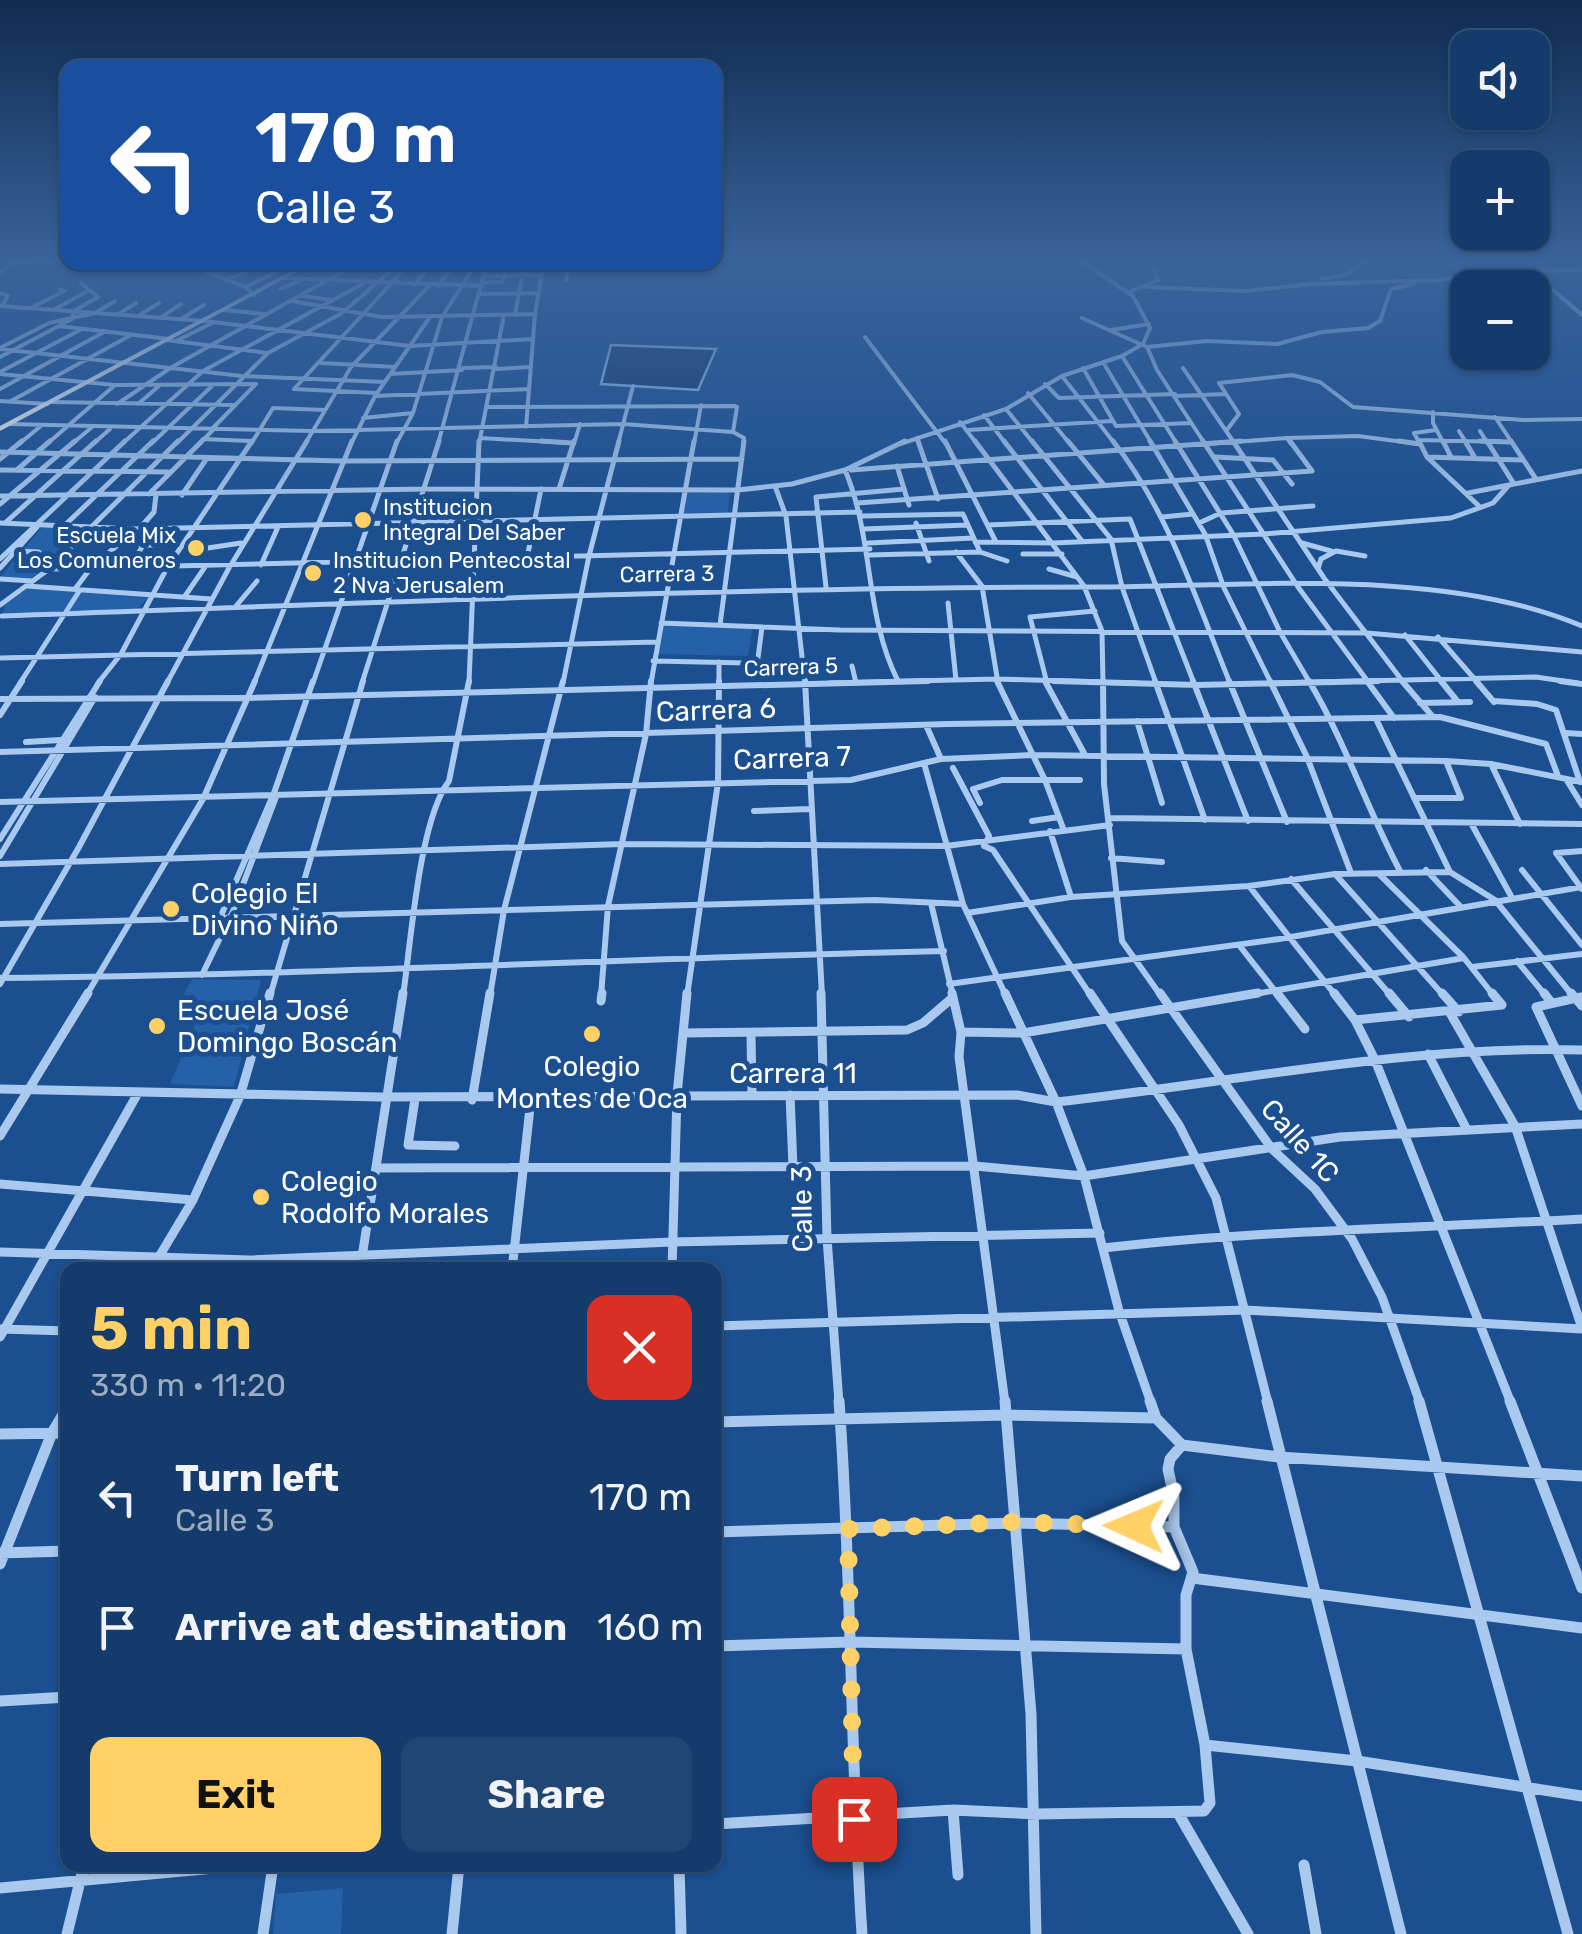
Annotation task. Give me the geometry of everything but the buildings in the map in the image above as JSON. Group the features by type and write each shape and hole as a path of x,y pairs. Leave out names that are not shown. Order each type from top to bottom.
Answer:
{"highway":[{"path":"0,429 152,349"}],"street":[{"path":"8,349 242,376 306,379 530,367"},
{"path":"0,373 43,349"},
{"path":"0,389 73,349"},
{"path":"11,401 103,349"},
{"path":"117,404 140,386 204,349"},
{"path":"236,349 268,353"},
{"path":"0,613 242,376 275,349"},
{"path":"333,349 294,389 419,396 529,389"},
{"path":"1,980 160,698 241,542 341,380 368,349"},
{"path":"0,1136 170,860 203,798 288,605 342,461 376,394 408,349"},
{"path":"202,975 273,796 401,431 414,413 432,349"},
{"path":"156,1262 193,1200 240,1096 398,562 426,489 455,394 465,349"},
{"path":"361,1262 426,849 440,793 449,781 468,692 477,559 476,459 499,349"},
{"path":"526,428 532,349"},
{"path":"875,349 939,430 996,542"},
{"path":"846,470 916,438 1006,409 1062,376 1138,349"},
{"path":"1146,349 1156,370 1298,587 1394,718"},
{"path":"0,357 13,350"},
{"path":"0,568 39,522 164,405 203,372 242,350"},
{"path":"1122,356 1233,534 1280,632 1331,718 1374,822 1400,871"},
{"path":"321,362 390,374"},
{"path":"1103,362 1205,534 1224,588 1308,757 1351,872"},
{"path":"1083,368 1118,426 1192,423"},
{"path":"1183,368 1332,588 1433,717"},
{"path":"0,373 86,384 256,384"},
{"path":"1062,376 1075,398 1144,481 1161,514 1287,822"},
{"path":"148,495 263,377"},
{"path":"1226,430 1239,414 1219,382 1260,377 1312,379 1347,406 1582,420"},
{"path":"1046,384 1056,397 1224,394"},
{"path":"18,469 115,385"},
{"path":"65,525 213,385"},
{"path":"138,404 159,386"},
{"path":"472,1100 504,910 573,643 589,556 633,386"},
{"path":"1028,394 1104,485"},
{"path":"0,400 236,405"},
{"path":"602,1002 608,906 620,870 646,734 653,661 701,405"},
{"path":"661,427 664,406"},
{"path":"489,408 738,407 733,432"},
{"path":"58,751 60,740 120,654 167,568 220,494 273,408 325,410"},
{"path":"1006,409 1110,539 1122,587 1205,820"},
{"path":"1433,412 1436,430 1451,458"},
{"path":"363,418 414,413"},
{"path":"984,415 1082,541"},
{"path":"205,416 224,416"},
{"path":"1495,417 1536,479"},
{"path":"968,430 1112,421"},
{"name":"Calle 1C","path":"960,422 1011,493 1062,554 1080,581 1102,631 1102,722 1114,895 1118,928 1129,956 1272,1149 1304,1174 1346,1234 1392,1318 1438,1468 1568,1934"},
{"path":"9,424 256,431 623,424 733,432 744,438 720,625"},
{"path":"559,489 580,424"},
{"path":"2,455 42,426"},
{"path":"0,500 92,428"},
{"path":"2,523 111,428"},
{"path":"1436,430 1416,431 1419,442 1427,456 1480,507"},
{"path":"275,444 284,431"},
{"path":"1459,431 1475,458"},
{"path":"1480,431 1512,484"},
{"path":"9,496 509,488 738,490 792,484 846,470 1154,446 1358,436 1419,442 1510,442"},
{"path":"480,438 572,442"},
{"path":"916,438 938,498"},
{"path":"857,503 1312,470 1287,438"},
{"path":"203,439 250,441"},
{"path":"2,455 342,461 742,459"},
{"path":"1215,456 1286,460"},
{"path":"1427,456 1522,460"},
{"path":"182,495 208,458"},
{"path":"312,470 316,460"},
{"path":"1273,460 1292,484"},
{"path":"897,466 929,561"},
{"path":"870,468 874,478"},
{"path":"846,470 869,549 876,630 896,681"},
{"path":"1468,493 1582,471"},
{"path":"2,472 170,472"},
{"path":"869,549 922,540 1052,543 1264,534 1451,518 1500,498 1512,484"},
{"name":"Calle 3","path":"779,486 788,516 810,729 806,780 814,846 824,1032 827,1238 848,1529 854,1819 862,1934"},
{"path":"504,501 509,488"},
{"path":"528,558 540,489"},
{"path":"825,587 816,514 818,496 904,489"},
{"path":"76,588 90,569 154,512 156,495"},
{"path":"1199,523 1221,513 1313,506"},
{"path":"2,523 152,529 806,514 964,515 980,552"},
{"path":"1161,514 1194,514"},
{"path":"988,526 1130,520 1248,821"},
{"path":"864,529 967,525"},
{"path":"262,565 278,527"},
{"path":"129,568 152,529"},
{"path":"208,548 241,542"},
{"path":"1300,542 1320,551 1364,556"},
{"path":"0,544 40,552"},
{"path":"140,545 160,545"},
{"path":"0,559 15,548"},
{"path":"49,569 869,549 980,552 1007,561"},
{"path":"1318,568 1321,559 1336,551"},
{"path":"956,552 982,586 996,678 1045,780 1063,828"},
{"path":"1023,554 1062,554"},
{"path":"185,596 205,567"},
{"path":"1049,569 1080,581"},
{"path":"1014,576 1018,586"},
{"path":"0,579 211,598"},
{"path":"236,606 257,581"},
{"name":"Carrera 3","path":"0,613 141,612 583,593 1032,586 1080,581 1122,587 1397,586 1537,607 1582,626"},
{"path":"1032,586 1037,598"},
{"path":"0,715 4,699 80,590 76,588"},
{"path":"948,603 956,680"},
{"path":"1085,756 1044,678 1030,618 1034,614 1095,611"},
{"path":"661,623 825,630 1405,635 1582,652"},
{"path":"758,658 762,627"},
{"path":"1405,635 1458,702"},
{"path":"1438,637 1496,703 1551,708 1560,715 1581,782"},
{"path":"0,658 657,642"},
{"path":"653,661 747,663"},
{"path":"672,1262 677,1095 691,957 718,782 719,662"},
{"path":"852,666 856,682"},
{"path":"920,670 920,680"},
{"name":"Carrera 5","path":"4,699 306,697 996,678 1196,685 1542,677 1582,684"},
{"path":"0,856 91,697"},
{"path":"1420,703 1470,702"},
{"name":"Carrera 6","path":"0,752 942,724 1433,717 1541,742 1548,746 1562,777"},
{"path":"1376,719 1450,872"},
{"path":"1137,721 1162,803"},
{"path":"926,725 944,759"},
{"path":"1566,733 1582,734"},
{"path":"26,742 60,740"},
{"name":"Carrera 7","path":"0,802 862,779 944,759 1033,755 1395,758 1490,764 1581,782"},
{"path":"1414,798 1461,798 1446,761"},
{"path":"924,763 938,796 946,846 965,908 1056,1102 1084,1176 1120,1311 1156,1418 1182,1445 1278,1457 1582,1476"},
{"path":"1490,764 1520,824"},
{"path":"953,768 989,836 985,843"},
{"path":"1562,777 1582,805"},
{"path":"980,803 973,791 976,787 999,780 1080,780"},
{"path":"0,839 28,802"},
{"path":"754,811 809,809"},
{"path":"1032,821 1060,817"},
{"path":"0,864 622,844 946,846 998,842 1109,822 1582,824"},
{"path":"1471,824 1511,896"},
{"path":"1050,831 1071,898"},
{"path":"985,843 1200,1161 1226,1234 1246,1310 1278,1457 1401,1934"},
{"path":"1582,851 1556,852 1582,887"},
{"path":"1111,858 1162,862"},
{"path":"1426,870 1460,906"},
{"path":"0,924 816,902 931,902 965,908 1249,886 1351,872 1426,870 1450,872 1495,900 1580,1000"},
{"path":"1522,870 1582,944"},
{"path":"1354,1020 1455,1013 1502,1005 1464,958 1378,873"},
{"path":"722,1326 1246,1310 1582,1328 1516,1126 1455,1013 1378,919 1335,874"},
{"path":"1291,879 1409,1016"},
{"path":"1249,886 1354,1020 1375,1060 1407,1132 1582,1588"},
{"path":"948,984 1068,963 1239,945 1582,887"},
{"path":"931,902 961,1032 959,1057 1007,1415 1037,1814 1036,1934"},
{"path":"1239,945 1305,1029"},
{"path":"1,980 944,951"},
{"path":"1472,967 1582,954"},
{"path":"961,1032 1023,1033 1106,1021 1464,958"},
{"path":"1517,961 1551,1002"},
{"path":"683,1034 917,1027 951,999"},
{"path":"1580,1000 1537,1005 1582,1106"},
{"path":"752,1034 752,1095"},
{"name":"Carrera 11","path":"0,1090 415,1100 677,1095 1033,1096 1056,1102 1155,1091 1217,1078 1428,1054 1582,1050"},
{"path":"1428,1054 1466,1128"},
{"path":"1,1332 138,1092"},
{"path":"790,1096 792,1167"},
{"path":"513,1262 531,1099"},
{"path":"415,1100 408,1145 455,1146"},
{"path":"377,1168 975,1166 1084,1176 1340,1137 1582,1124"},
{"path":"0,1184 193,1200"},
{"path":"1104,1248 1226,1234 1346,1234 1582,1218"},
{"path":"290,1262 672,1242 1100,1233"},
{"path":"0,1252 125,1262"},
{"path":"1,1332 60,1331"},
{"path":"722,1422 1007,1415 1156,1418"},
{"path":"60,1420 1,1556 60,1552"},
{"path":"0,1434 60,1432"},
{"path":"722,1824 854,1819 953,1810 1037,1814 1204,1811 1210,1804 1205,1745 1186,1649 1187,1592 1192,1578 1190,1563 1174,1526 1168,1463 1182,1445"},
{"path":"722,1532 1016,1522 1174,1526"},
{"path":"1192,1578 1582,1628"},
{"path":"722,1646 850,1642 1186,1649"},
{"path":"0,1701 60,1697"},
{"path":"1205,1745 1357,1761 1582,1796"},
{"path":"953,1810 958,1874"},
{"path":"1178,1812 1248,1934"},
{"path":"1304,1865 1316,1934"},
{"path":"68,1934 82,1872"},
{"path":"0,1888 174,1872"},
{"path":"263,1934 272,1872"},
{"path":"452,1934 458,1872"},
{"path":"679,1872 681,1934"}],"shaded area":[{"path":"610,349 716,349 698,390 601,384"},
{"path":"685,488 730,488 728,513 680,514"},
{"path":"44,525 85,528 55,561 28,580 0,577"},
{"path":"28,588 153,593 135,611 64,613 67,606 60,613 3,614 5,605"},
{"path":"664,625 753,627 748,656 657,654"},
{"path":"192,979 261,980 234,1087 170,1084 201,1010 189,1009 193,999 181,1000"},
{"path":"343,1888 341,1934 273,1934 276,1894"}],"place":[{"name":"Institucion Integral Del Saber","path":"363,520"},
{"name":"Escuela Mix Los Comuneros","path":"196,548"},
{"name":"Institucion Pentecostal 2 Nva Jerusalem","path":"313,573"},
{"name":"Colegio El Divino Niño","path":"171,909"},
{"name":"Escuela José Domingo Boscán","path":"157,1026"},
{"name":"Colegio Montes de Oca","path":"592,1034"},
{"name":"Colegio Rodolfo Morales","path":"261,1197"}],"route":[{"path":"854,1819 848,1529 1016,1522 1134,1526"}]}
